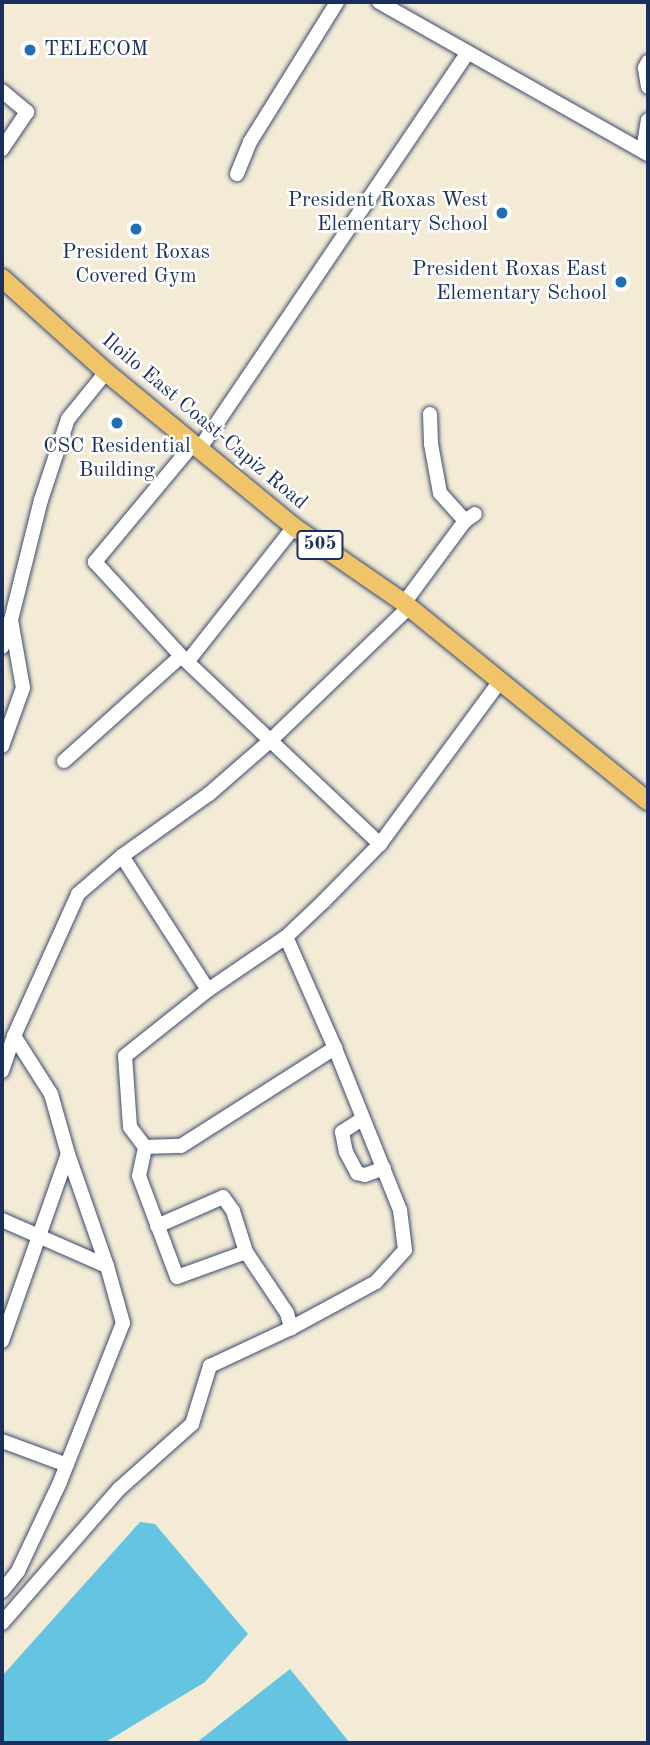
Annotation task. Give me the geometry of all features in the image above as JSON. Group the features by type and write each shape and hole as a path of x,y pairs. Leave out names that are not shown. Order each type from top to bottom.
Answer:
{"main road":[{"name":"Iloilo East Coast-Capiz Road","path":"2,278 106,372 294,527 406,605 648,801"}],"street":[{"path":"237,174 250,142 337,2"},
{"path":"379,2 646,152 648,120"},
{"path":"380,844 185,659 95,562 197,446 467,53"},
{"path":"648,62 645,68 648,87"},
{"path":"2,90 27,112 2,149"},
{"path":"2,647 12,620 41,500 68,419 106,372"},
{"path":"2,1071 14,1036 78,894 122,856 209,794 272,739 406,605 470,518 440,493 431,444 430,414"},
{"path":"64,761 185,659 294,527"},
{"path":"2,746 23,688 12,620"},
{"path":"246,1252 177,1277 139,1176 145,1147 130,1127 125,1056 208,990 286,937 380,844 500,681"},
{"path":"122,856 208,990"},
{"path":"2,1623 119,1489 192,1424 210,1366 291,1328 376,1282 405,1250 400,1210 335,1048 286,937"},
{"path":"2,1591 18,1571 66,1465 123,1324 51,1094 14,1036"},
{"path":"145,1147 181,1146 335,1048"},
{"path":"362,1119 342,1132 346,1152 357,1173 365,1175 384,1168"},
{"path":"2,1341 68,1154"},
{"path":"158,1226 223,1197 233,1211 246,1252 287,1312 291,1328"},
{"path":"2,1220 107,1266"},
{"path":"2,1441 66,1465"}],"water":[{"path":"140,1522 155,1524 248,1634 205,1682 104,1743 2,1743 2,1676"},
{"path":"290,1669 350,1743 196,1743"}],"place":[{"name":"TELECOM","path":"30,50"},
{"name":"President Roxas West Elementary School","path":"502,213"},
{"name":"President Roxas Covered Gym","path":"136,229"},
{"name":"President Roxas East Elementary School","path":"621,282"},
{"name":"CSC Residential Building","path":"117,423"}]}
